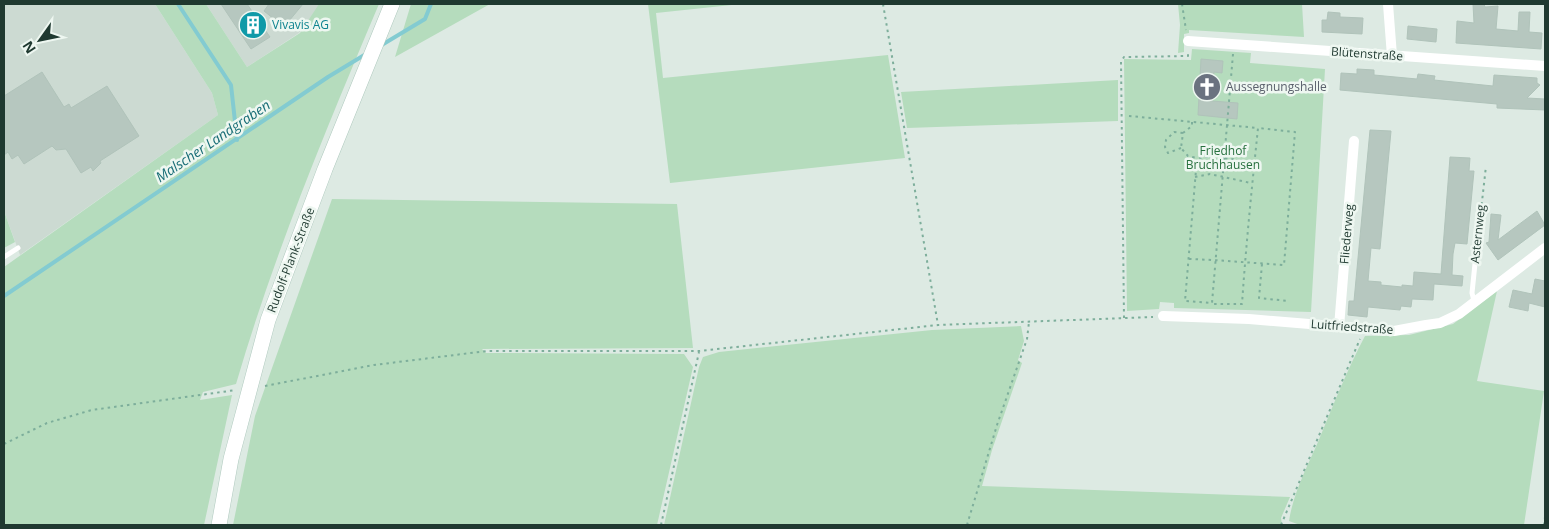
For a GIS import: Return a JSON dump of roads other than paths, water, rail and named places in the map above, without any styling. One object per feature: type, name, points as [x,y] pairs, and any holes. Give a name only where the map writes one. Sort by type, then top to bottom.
[{"type":"main road","name":"Rudolf-Plank-Straße","points":[[219,525],[230,459],[268,320],[325,169],[392,4]]},
{"type":"street","points":[[1388,4],[1392,56]]},
{"type":"street","name":"Blütenstraße","points":[[1188,41],[1545,66]]},
{"type":"street","name":"Fliederweg","points":[[1339,327],[1354,141]]},
{"type":"street","name":"Luitfriedstraße","points":[[1163,316],[1211,317],[1394,331],[1440,323],[1459,314],[1545,248]]},
{"type":"lane","name":"Asternweg","points":[[1474,302],[1472,293],[1477,244]]},
{"type":"lane","points":[[4,257],[18,248]]},
{"type":"waterway","points":[[178,4],[231,85],[237,140]]},
{"type":"waterway","name":"Malscher Landgraben","points":[[380,46],[425,19],[431,4]]},
{"type":"waterway","name":"Malscher Landgraben","points":[[4,296],[328,77],[366,54]]},
{"type":"place","name":"Vivavis AG","points":[[253,25]]},
{"type":"place","name":"Aussegnungshalle","points":[[1207,87]]},
{"type":"park label","name":"Friedhof Bruchhausen","points":[[1223,158]]}]
